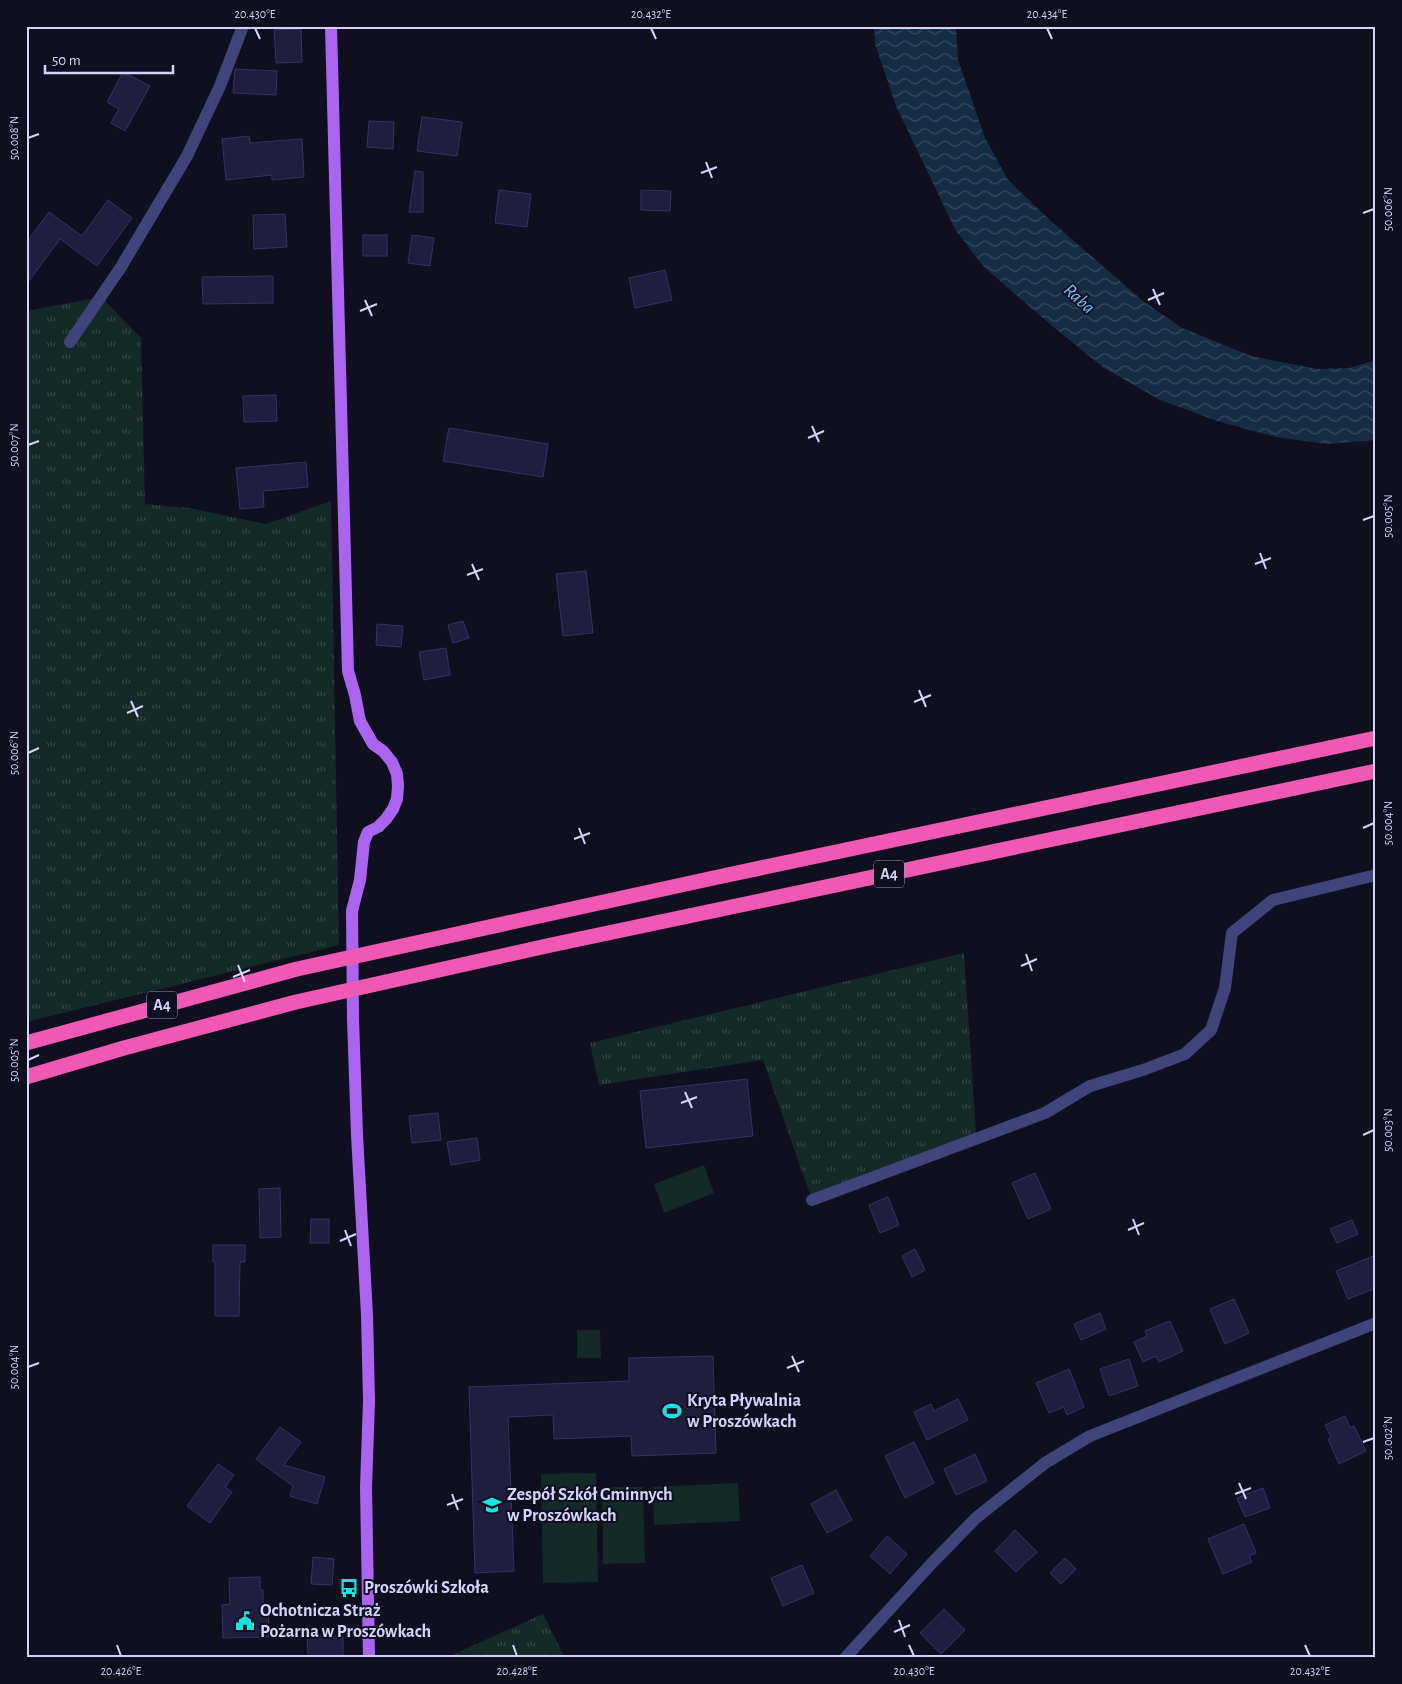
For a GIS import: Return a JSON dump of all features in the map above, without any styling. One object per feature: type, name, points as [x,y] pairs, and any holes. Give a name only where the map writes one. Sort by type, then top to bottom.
[{"type":"highway","name":"A4","points":[[26,1043],[297,968],[1376,738]]},
{"type":"highway","name":"A4","points":[[26,1077],[124,1048],[296,1002],[561,943],[1376,771]]},
{"type":"main road","points":[[331,26],[348,672],[360,721],[373,744],[384,752],[392,762],[398,786],[397,799],[393,810],[378,827],[368,832],[364,842],[360,880],[352,911],[357,1116],[367,1315],[369,1402],[366,1495],[369,1658]]},
{"type":"street","points":[[70,342],[121,267],[187,156],[220,86],[243,26]]},
{"type":"street","points":[[812,1200],[1045,1113],[1090,1086],[1143,1070],[1185,1054],[1211,1030],[1225,988],[1232,933],[1273,900],[1376,875]]},
{"type":"street","points":[[845,1658],[976,1518],[1045,1463],[1090,1436],[1376,1323]]},
{"type":"green space","points":[[101,297],[141,338],[145,504],[189,508],[266,524],[331,501],[339,945],[26,1022],[26,311]]},
{"type":"green space","points":[[964,953],[976,1133],[811,1197],[763,1060],[599,1085],[590,1043]]},
{"type":"green space","points":[[704,1165],[714,1193],[664,1213],[654,1184]]},
{"type":"green space","points":[[577,1330],[600,1330],[601,1358],[577,1358]]},
{"type":"green space","points":[[596,1473],[598,1582],[543,1583],[541,1474]]},
{"type":"green space","points":[[738,1483],[740,1521],[654,1525],[653,1487]]},
{"type":"green space","points":[[602,1487],[643,1487],[645,1563],[603,1564]]},
{"type":"green space","points":[[543,1614],[565,1658],[445,1658]]},
{"type":"water","name":"Raba","points":[[874,26],[956,26],[958,60],[985,138],[1008,180],[1051,221],[1143,301],[1182,328],[1251,356],[1317,369],[1349,368],[1376,360],[1376,440],[1327,444],[1276,437],[1220,422],[1160,400],[1104,368],[1051,325],[984,267],[956,231],[896,106],[875,44]]},
{"type":"building","points":[[301,29],[302,62],[276,63],[274,30]]},
{"type":"building","points":[[235,69],[277,71],[276,95],[233,93]]},
{"type":"building","points":[[123,72],[150,86],[125,131],[111,123],[119,109],[107,102]]},
{"type":"building","points":[[422,117],[462,122],[457,156],[417,151]]},
{"type":"building","points":[[369,121],[394,122],[393,149],[367,147]]},
{"type":"building","points":[[249,136],[250,143],[302,139],[304,177],[272,180],[272,175],[226,180],[222,139]]},
{"type":"building","points":[[415,171],[423,172],[423,212],[409,212]]},
{"type":"building","points":[[499,190],[531,194],[527,227],[495,223]]},
{"type":"building","points":[[641,190],[671,191],[670,211],[641,210]]},
{"type":"building","points":[[108,200],[132,218],[97,266],[60,239],[26,285],[26,243],[49,212],[82,236]]},
{"type":"building","points":[[285,214],[287,247],[254,249],[253,215]]},
{"type":"building","points":[[363,235],[387,235],[387,256],[363,256]]},
{"type":"building","points":[[412,235],[434,238],[430,266],[408,263]]},
{"type":"building","points":[[665,270],[672,300],[635,308],[629,278]]},
{"type":"building","points":[[273,276],[273,303],[203,304],[202,277]]},
{"type":"building","points":[[276,395],[277,421],[244,422],[243,396]]},
{"type":"building","points":[[449,428],[548,444],[543,477],[443,461]]},
{"type":"building","points":[[306,462],[308,487],[263,491],[264,507],[240,509],[236,468]]},
{"type":"building","points":[[586,571],[593,633],[563,636],[556,574]]},
{"type":"building","points":[[463,621],[469,638],[453,643],[448,625]]},
{"type":"building","points":[[377,624],[403,626],[401,647],[376,645]]},
{"type":"building","points":[[446,648],[450,675],[424,680],[419,652]]},
{"type":"building","points":[[747,1079],[753,1136],[646,1148],[640,1091]]},
{"type":"building","points":[[438,1113],[441,1140],[412,1143],[409,1116]]},
{"type":"building","points":[[477,1138],[480,1160],[451,1165],[447,1142]]},
{"type":"building","points":[[1035,1173],[1051,1209],[1028,1219],[1012,1183]]},
{"type":"building","points":[[280,1188],[281,1237],[260,1238],[259,1189]]},
{"type":"building","points":[[888,1197],[899,1225],[880,1233],[869,1205]]},
{"type":"building","points":[[311,1219],[329,1219],[329,1243],[310,1243]]},
{"type":"building","points":[[1352,1220],[1358,1234],[1337,1243],[1330,1229]]},
{"type":"building","points":[[213,1245],[245,1245],[245,1262],[240,1262],[239,1316],[215,1316],[215,1262],[213,1262]]},
{"type":"building","points":[[915,1249],[925,1270],[912,1277],[902,1256]]},
{"type":"building","points":[[1376,1255],[1376,1288],[1348,1299],[1336,1271]]},
{"type":"building","points":[[1234,1299],[1249,1333],[1225,1344],[1210,1309]]},
{"type":"building","points":[[1100,1313],[1106,1329],[1081,1340],[1074,1324]]},
{"type":"building","points":[[1170,1321],[1183,1351],[1159,1362],[1156,1356],[1143,1362],[1134,1342],[1147,1336],[1145,1331]]},
{"type":"building","points":[[713,1356],[716,1453],[632,1456],[631,1436],[554,1439],[553,1415],[508,1417],[514,1571],[475,1573],[469,1387],[629,1381],[629,1358]]},
{"type":"building","points":[[1129,1359],[1138,1386],[1109,1396],[1100,1369]]},
{"type":"building","points":[[1069,1369],[1084,1407],[1067,1415],[1064,1407],[1049,1413],[1036,1383]]},
{"type":"building","points":[[958,1399],[968,1420],[927,1440],[914,1412],[931,1404],[934,1411]]},
{"type":"building","points":[[1345,1416],[1350,1428],[1354,1426],[1366,1451],[1339,1464],[1328,1439],[1331,1437],[1325,1425]]},
{"type":"building","points":[[280,1427],[301,1442],[284,1465],[325,1477],[317,1504],[290,1496],[293,1486],[256,1459]]},
{"type":"building","points":[[914,1442],[934,1483],[905,1498],[885,1456]]},
{"type":"building","points":[[975,1454],[987,1481],[956,1495],[944,1469]]},
{"type":"building","points":[[218,1464],[234,1475],[225,1487],[232,1492],[210,1523],[187,1506]]},
{"type":"building","points":[[1263,1488],[1270,1508],[1245,1517],[1237,1498]]},
{"type":"building","points":[[836,1490],[852,1520],[827,1533],[811,1504]]},
{"type":"building","points":[[1244,1524],[1256,1553],[1249,1556],[1252,1562],[1223,1574],[1208,1539]]},
{"type":"building","points":[[1015,1530],[1037,1552],[1016,1572],[995,1551]]},
{"type":"building","points":[[887,1536],[907,1554],[890,1574],[870,1556]]},
{"type":"building","points":[[313,1557],[334,1559],[332,1585],[311,1584]]},
{"type":"building","points":[[1065,1558],[1076,1569],[1061,1584],[1050,1573]]},
{"type":"building","points":[[802,1565],[814,1593],[783,1606],[771,1578]]},
{"type":"building","name":"Ochotnicza Straż Pożarna w Proszówkach","points":[[260,1577],[260,1590],[263,1590],[263,1604],[268,1604],[269,1637],[223,1638],[222,1605],[230,1604],[229,1578]]},
{"type":"building","points":[[944,1609],[965,1630],[941,1654],[920,1633]]},
{"type":"building","points":[[307,1636],[343,1636],[343,1658],[308,1658]]},
{"type":"place","name":"Kryta Pływalnia w Proszówkach","points":[[672,1411]]},
{"type":"place","name":"Zespół Szkół Gminnych w Proszówkach","points":[[492,1505]]},
{"type":"place","name":"Proszówki Szkoła","points":[[349,1588]]},
{"type":"place","name":"Ochotnicza Straż Pożarna w Proszówkach","points":[[245,1621]]}]
